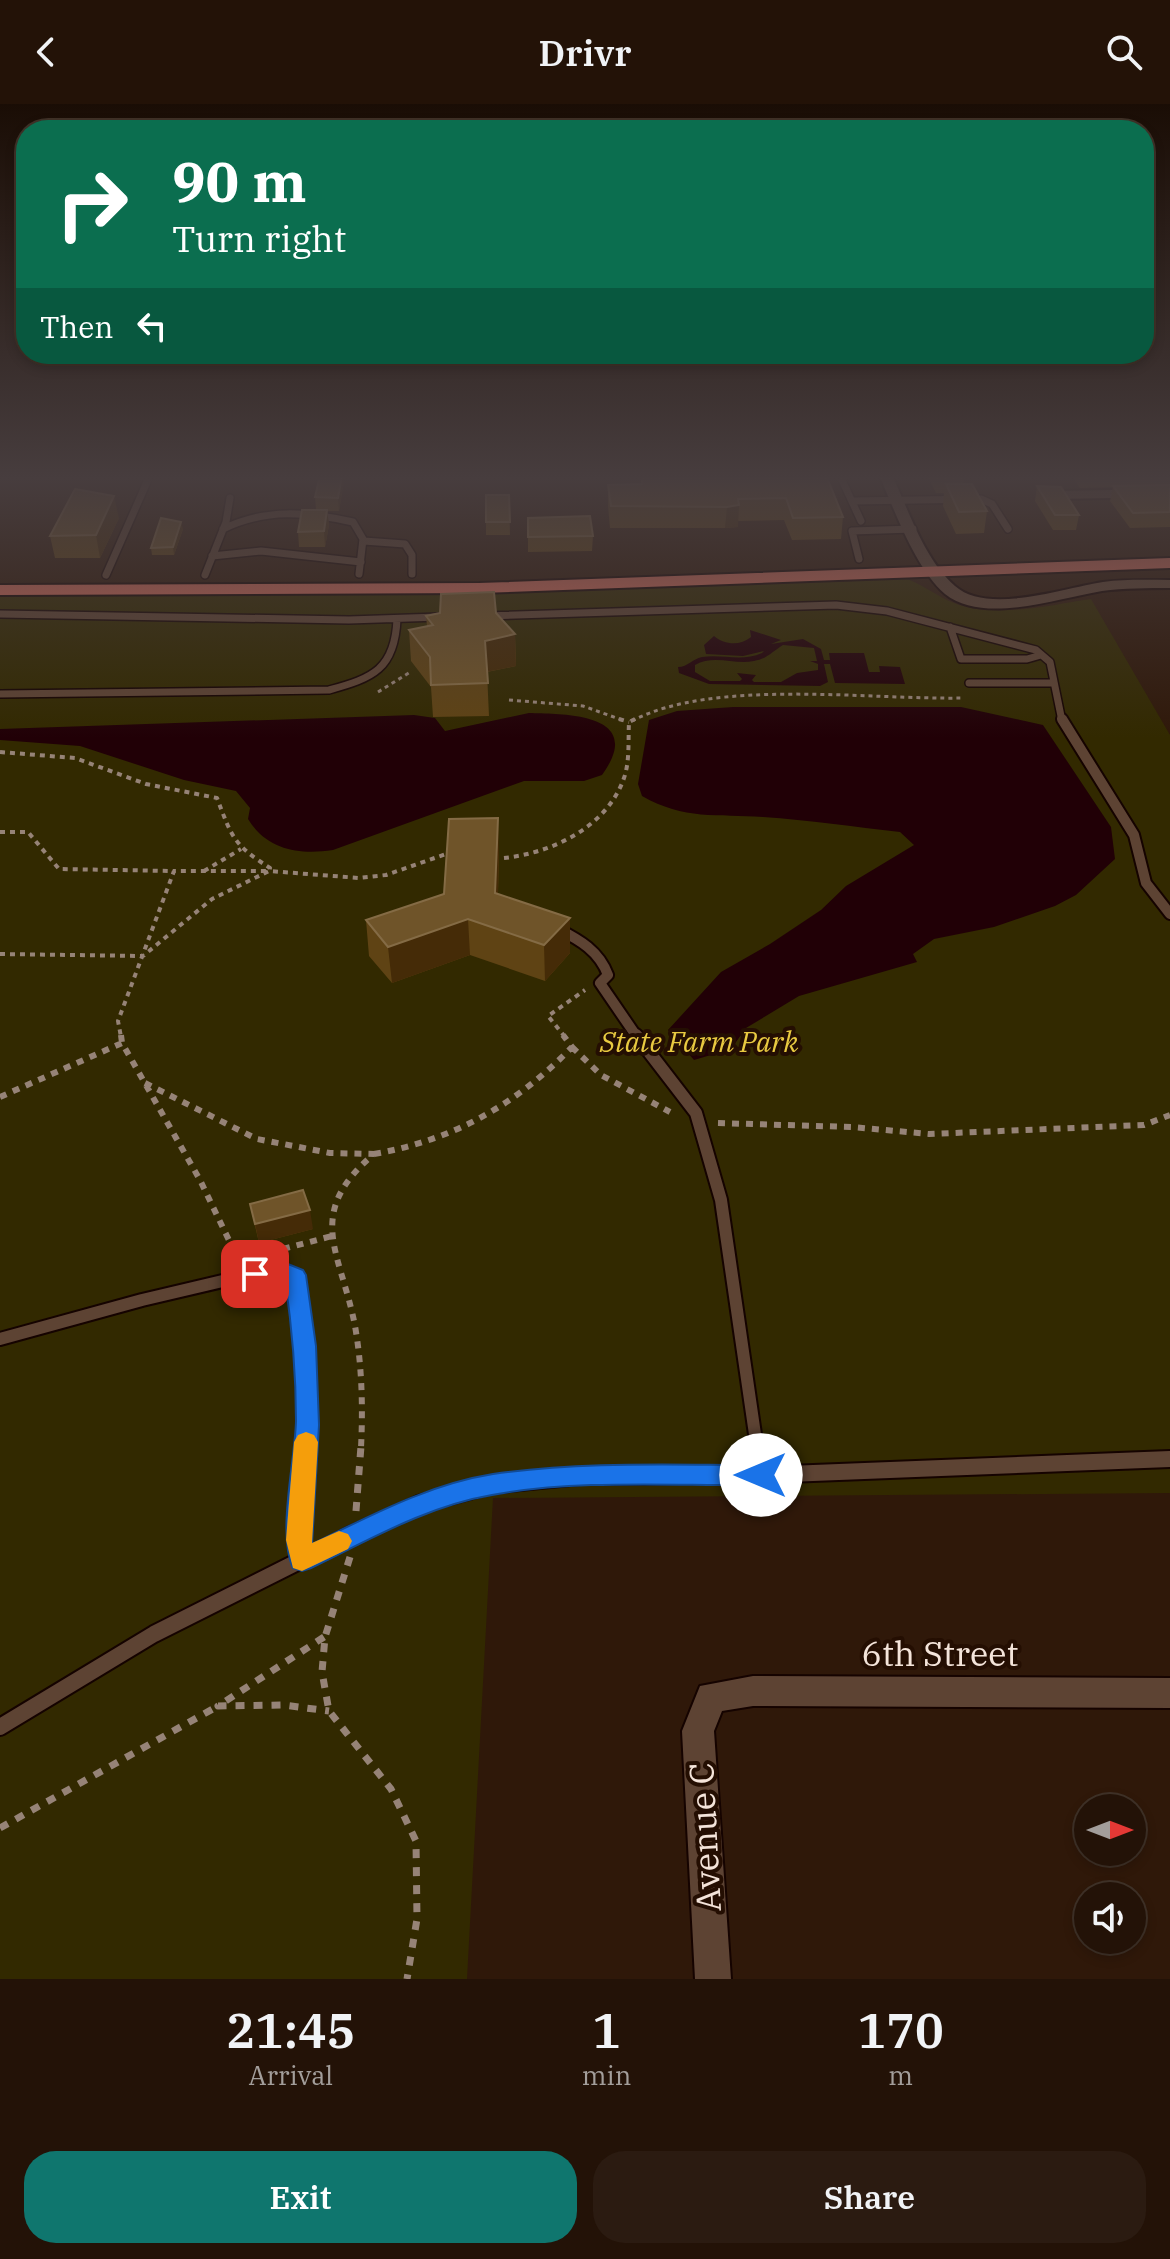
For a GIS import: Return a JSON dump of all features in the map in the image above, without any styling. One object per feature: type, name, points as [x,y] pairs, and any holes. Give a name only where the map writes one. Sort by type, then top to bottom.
[{"type":"highway","points":[[0,574],[205,575],[360,568],[414,579],[781,562]]},
{"type":"highway","points":[[909,562],[953,562]]},
{"type":"highway","points":[[0,590],[931,564],[1170,563]]},
{"type":"street","points":[[931,564],[954,594],[986,602],[1043,598],[1103,587],[1170,584]]},
{"type":"street","name":"6th Street","points":[[711,1697],[753,1691],[1170,1693]]},
{"type":"street","name":"Avenue C","points":[[711,1697],[698,1731],[713,1979]]},
{"type":"lane","points":[[106,575],[112,562]]},
{"type":"lane","points":[[205,575],[210,562]]},
{"type":"lane","points":[[328,562],[360,568],[361,562]]},
{"type":"lane","points":[[413,562],[414,579]]},
{"type":"lane","points":[[475,616],[836,605],[887,611],[1021,644],[1050,662],[1062,721],[1134,835],[1146,883],[1170,914]]},
{"type":"lane","points":[[0,614],[444,617]]},
{"type":"lane","points":[[0,694],[329,690],[359,681],[386,666],[396,648],[397,619]]},
{"type":"lane","points":[[950,627],[961,659],[1027,659],[1041,655]]},
{"type":"lane","points":[[969,683],[1054,683]]},
{"type":"lane","points":[[543,923],[591,947],[605,965],[608,975],[600,983],[696,1113],[721,1200],[761,1475]]},
{"type":"lane","points":[[0,1339],[142,1300],[278,1268],[295,1275],[305,1346],[307,1409],[299,1540],[302,1560]]},
{"type":"lane","points":[[0,1727],[154,1634],[353,1534],[419,1504],[491,1485],[580,1476],[761,1475],[1170,1459]]},
{"type":"path","points":[[504,858],[531,856],[548,850],[597,817],[614,799],[624,778],[629,722],[646,709],[724,698],[959,698],[976,693],[980,683]]},
{"type":"path","points":[[509,700],[583,706],[629,722]]},
{"type":"path","points":[[0,752],[75,758],[146,784],[217,798],[230,833],[241,849],[270,868],[269,871]]},
{"type":"path","points":[[0,832],[28,832],[59,869],[269,871],[359,878],[386,875],[449,853]]},
{"type":"path","points":[[203,871],[241,849]]},
{"type":"path","points":[[174,871],[118,1021],[122,1043],[206,1192],[239,1262]]},
{"type":"path","points":[[0,954],[143,956],[212,899],[269,871]]},
{"type":"path","points":[[600,983],[548,1016],[572,1047],[601,1075],[680,1117],[699,1122],[852,1127],[929,1134],[1144,1125],[1170,1115]]},
{"type":"path","points":[[0,1097],[122,1043]]},
{"type":"path","points":[[145,1083],[257,1139],[330,1153],[374,1154],[424,1144],[467,1125],[518,1096],[572,1047]]},
{"type":"path","points":[[374,1154],[348,1175],[337,1196],[332,1217],[332,1236],[355,1326],[361,1390],[361,1458],[349,1563],[325,1637],[322,1672],[329,1711],[391,1789],[416,1841],[417,1919],[407,1979]]},
{"type":"path","points":[[0,1828],[218,1706],[325,1637]]},
{"type":"path","points":[[218,1706],[283,1705],[329,1711]]},
{"type":"green space","name":"State Farm Park","points":[[904,578],[954,603],[987,610],[1022,609],[1091,599],[1170,735],[1170,1493],[493,1498],[467,1979],[0,1979],[0,595],[473,594]]},
{"type":"shaded area","points":[[750,630],[781,640],[771,644],[803,639],[821,649],[824,660],[830,660],[829,653],[864,653],[869,672],[880,672],[879,666],[900,667],[905,684],[835,683],[830,664],[824,664],[828,682],[820,686],[709,684],[679,673],[678,667],[702,657],[747,657],[762,653],[764,651],[743,656],[706,654],[704,645],[714,636],[732,643],[751,637]],"holes":[[[783,645],[814,648],[817,661],[810,661],[818,664],[818,670],[797,673],[781,682],[754,682],[752,680],[756,675],[737,673],[742,679],[740,681],[710,681],[695,672],[695,665],[702,662],[754,661]]]},
{"type":"shaded area","points":[[733,707],[961,707],[1043,725],[1111,827],[1115,859],[1076,895],[1055,906],[994,927],[934,939],[913,954],[917,962],[799,996],[746,1028],[731,1049],[694,1060],[668,1030],[721,972],[770,944],[821,910],[846,886],[914,845],[900,832],[780,818],[687,812],[657,804],[642,796],[638,784],[649,720],[677,711]]},
{"type":"shaded area","points":[[529,713],[581,717],[609,729],[615,740],[613,755],[602,775],[584,781],[524,781],[333,850],[308,852],[285,848],[265,838],[248,819],[250,808],[236,791],[184,780],[80,746],[0,740],[0,729],[414,715],[435,718],[445,731]]},
{"type":"building","points":[[494,592],[496,613],[515,634],[485,641],[488,683],[431,685],[430,657],[409,630],[433,625],[426,616],[440,613],[441,594]]},
{"type":"building","points":[[498,818],[495,893],[570,918],[544,945],[468,919],[388,947],[366,920],[444,894],[449,819]]},
{"type":"building","points":[[303,1190],[310,1210],[255,1224],[250,1204]]},
{"type":"slow traffic","points":[[306,1442],[299,1540],[302,1560],[339,1541]]},
{"type":"route","points":[[255,1274],[278,1268],[295,1275],[305,1346],[307,1425],[299,1540],[302,1560],[419,1504],[491,1485],[580,1476],[761,1475]]}]
